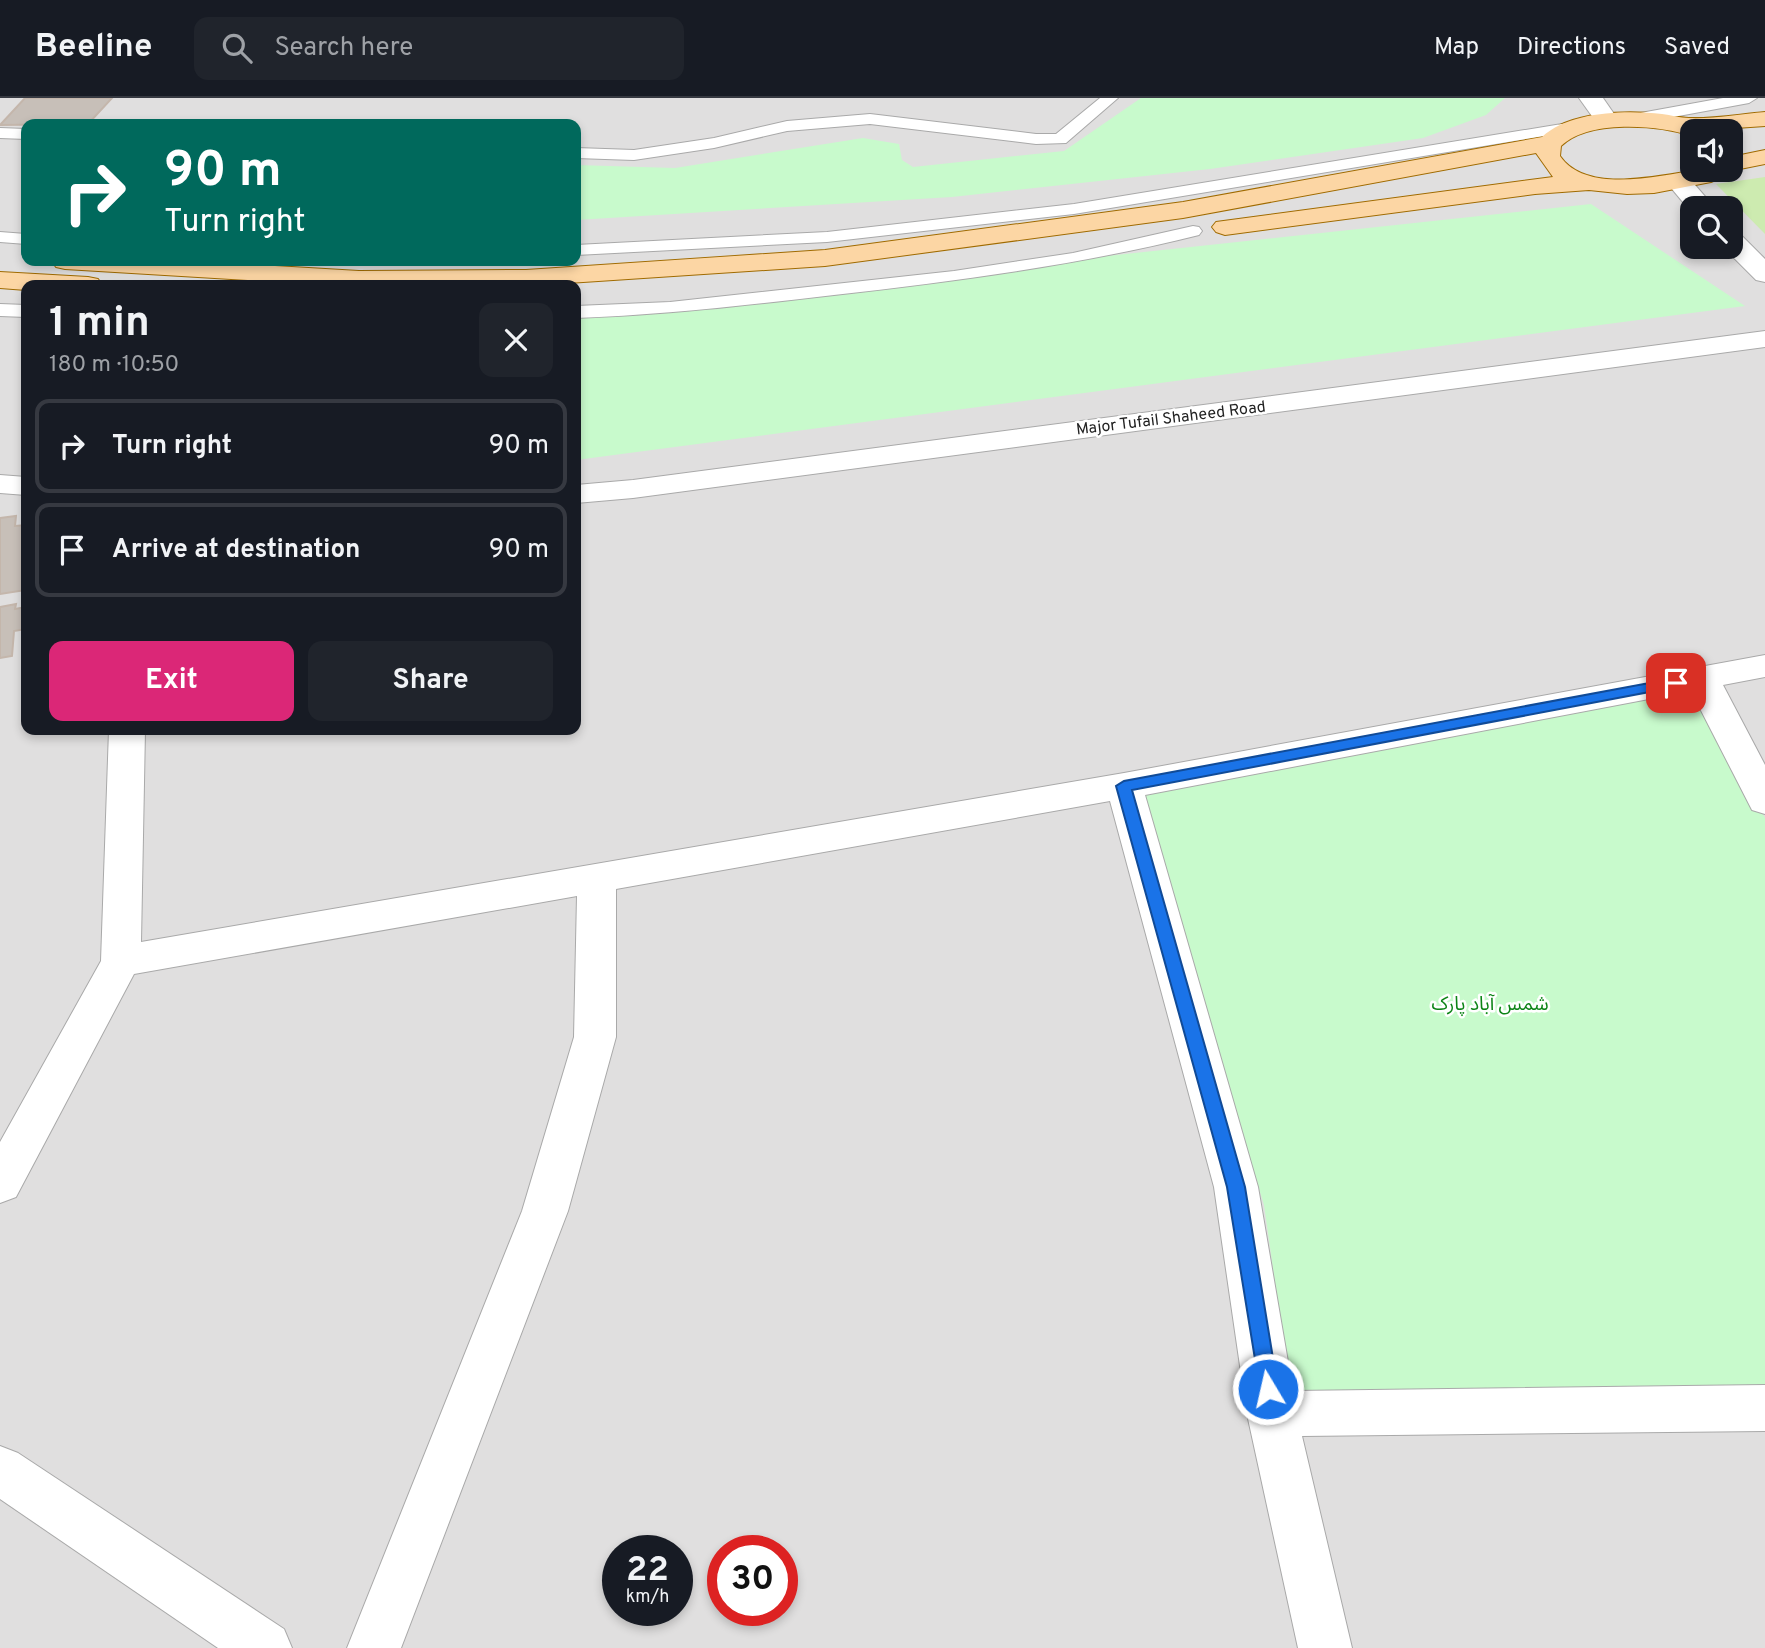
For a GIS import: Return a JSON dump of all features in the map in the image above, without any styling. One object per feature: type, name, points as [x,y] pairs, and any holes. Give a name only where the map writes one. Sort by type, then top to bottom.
[{"type":"main road","points":[[147,266],[359,279],[526,278],[829,267],[1183,210],[1550,143],[1580,126],[1606,121],[1635,119],[1680,127]]},
{"type":"main road","points":[[1743,122],[1765,119]]},
{"type":"main road","points":[[1550,143],[1547,153],[1551,163],[1564,173],[1588,183]]},
{"type":"main road","points":[[1743,162],[1765,157]]},
{"type":"main road","points":[[581,292],[1193,231],[1535,186],[1588,183],[1617,187],[1684,182]]},
{"type":"main road","points":[[0,255],[21,257]]},
{"type":"main road","points":[[0,280],[21,281]]},
{"type":"street","points":[[1591,98],[1606,121]]},
{"type":"street","points":[[1680,183],[1691,196]]},
{"type":"street","points":[[1743,252],[1765,275]]},
{"type":"street","name":"Major Tufail Shaheed Road","points":[[581,494],[646,488],[1765,339]]},
{"type":"street","points":[[0,485],[21,486]]},
{"type":"street","points":[[121,961],[1124,786],[1765,666]]},
{"type":"street","points":[[1702,678],[1765,800]]},
{"type":"street","points":[[0,1184],[121,961],[127,735]]},
{"type":"street","points":[[1124,786],[1236,1187],[1272,1415],[1325,1648]]},
{"type":"street","points":[[374,1648],[545,1212],[594,1037],[597,878]]},
{"type":"street","points":[[1272,1415],[1765,1408]]},
{"type":"street","points":[[0,1471],[265,1648]]},
{"type":"lane","points":[[581,153],[634,155],[714,143],[786,126],[870,119],[1036,139],[1060,139],[1110,98]]},
{"type":"lane","points":[[1635,119],[1749,98]]},
{"type":"lane","points":[[581,250],[827,237],[1074,209],[1580,126]]},
{"type":"lane","points":[[0,133],[21,134]]},
{"type":"lane","points":[[581,312],[670,308],[954,276],[1073,258],[1193,231]]},
{"type":"lane","points":[[0,237],[21,239]]},
{"type":"lane","points":[[0,310],[21,311]]},
{"type":"shaded area","points":[[0,98],[1765,98],[1765,1648],[0,1648]]},
{"type":"green space","points":[[1141,98],[1505,98],[1486,115],[1423,138],[1210,169],[952,197],[581,220],[581,165],[675,168],[863,138],[899,144],[902,160],[913,167],[1064,151]]},
{"type":"green space","points":[[1765,177],[1765,234],[1743,212],[1743,196],[1728,196],[1716,184]]},
{"type":"green space","points":[[1591,204],[1745,306],[581,459],[581,312]]},
{"type":"green space","name":"شمس آباد پارک","points":[[1697,685],[1765,818],[1765,1389],[1291,1395],[1264,1205],[1136,791]]},
{"type":"building","points":[[25,98],[112,98],[93,119],[21,119],[21,125],[0,125]]},
{"type":"building","points":[[16,516],[15,526],[21,525],[21,591],[0,594],[0,518]]},
{"type":"building","points":[[16,604],[15,609],[21,608],[21,630],[14,631],[12,656],[0,658],[0,607]]},
{"type":"route","points":[[1268,1389],[1236,1187],[1124,786],[1676,683]]}]
